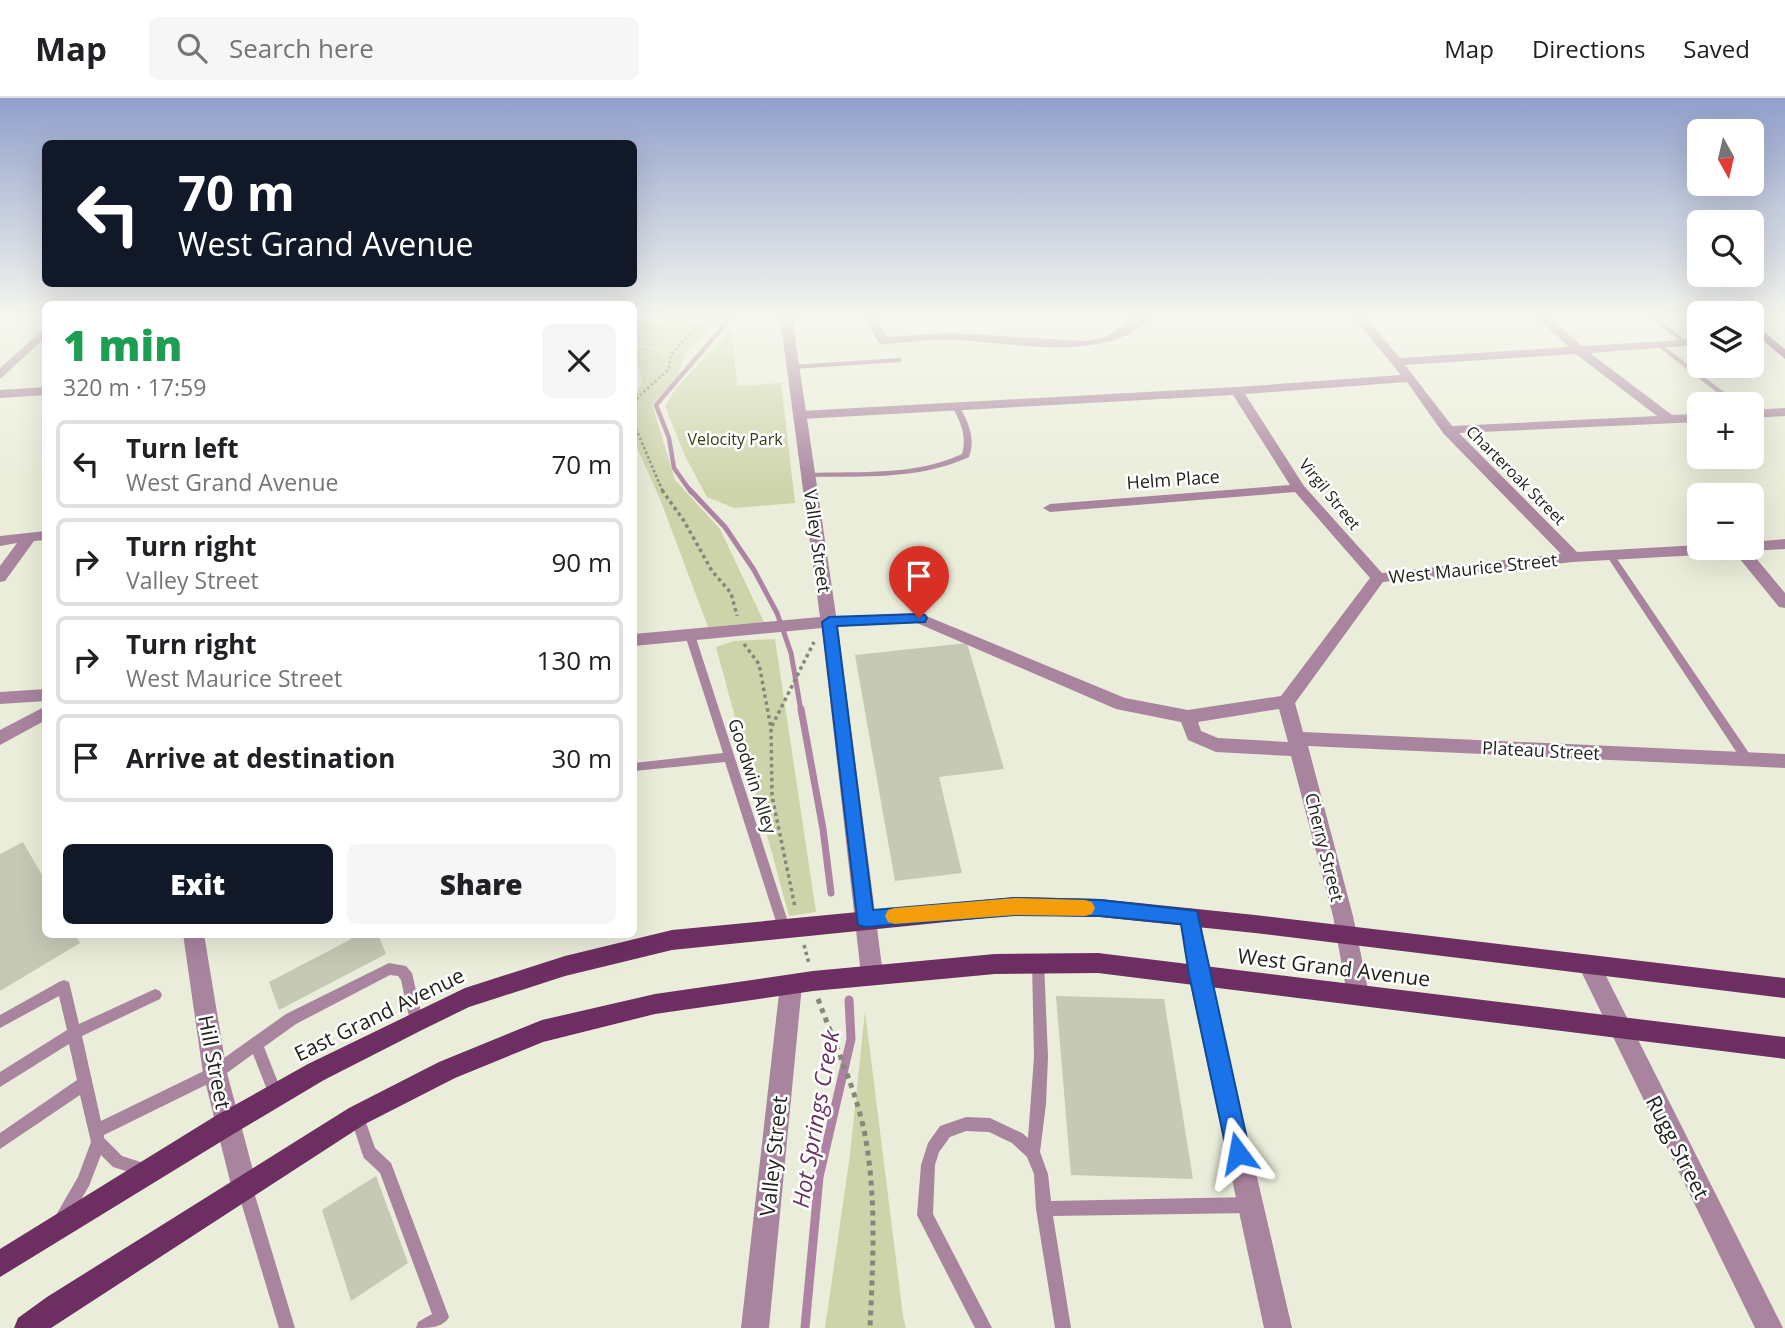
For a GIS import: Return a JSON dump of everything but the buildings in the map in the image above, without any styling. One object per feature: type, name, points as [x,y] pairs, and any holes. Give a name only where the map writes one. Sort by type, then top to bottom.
[{"type":"main road","name":"West Grand Avenue","points":[[865,919],[1015,906],[1100,908],[1785,988]]},
{"type":"main road","name":"East Grand Avenue","points":[[7,1257],[276,1095],[465,998],[565,966],[672,940],[865,919]]},
{"type":"main road","name":"West Grand Avenue","points":[[802,983],[873,974],[1038,962],[1098,963],[1785,1048]]},
{"type":"main road","points":[[29,1328],[57,1307],[357,1116],[447,1070],[541,1031],[654,1004],[802,983]]},
{"type":"street","name":"Valley Street","points":[[794,374],[810,475],[873,974]]},
{"type":"street","name":"Charteroak Street","points":[[1407,374],[1448,430],[1573,557]]},
{"type":"street","points":[[1611,374],[1670,420]]},
{"type":"street","points":[[801,415],[1237,391],[1410,378]]},
{"type":"street","points":[[0,394],[42,391]]},
{"type":"street","name":"Virgil Street","points":[[1237,391],[1299,488],[1378,579]]},
{"type":"street","points":[[1764,413],[1785,412]]},
{"type":"street","points":[[1448,430],[1687,419]]},
{"type":"street","name":"Helm Place","points":[[1050,508],[1299,488]]},
{"type":"street","points":[[0,541],[42,536]]},
{"type":"street","points":[[0,577],[28,538]]},
{"type":"street","points":[[1764,546],[1785,544]]},
{"type":"street","name":"West Maurice Street","points":[[1286,702],[1378,579],[1573,557],[1687,551]]},
{"type":"street","points":[[1747,560],[1785,603]]},
{"type":"street","points":[[637,640],[803,624],[919,618],[1122,704],[1188,717],[1286,702]]},
{"type":"street","points":[[0,698],[42,695]]},
{"type":"street","name":"Cherry Street","points":[[1286,702],[1348,935],[1358,994]]},
{"type":"street","points":[[0,738],[42,714]]},
{"type":"street","name":"Plateau Street","points":[[1188,717],[1194,735],[1216,745],[1299,744],[1785,761]]},
{"type":"street","points":[[1190,917],[1199,974],[1278,1328]]},
{"type":"street","name":"Hill Street","points":[[194,938],[215,1073],[226,1124],[245,1189]]},
{"type":"street","name":"Rugg Street","points":[[1589,965],[1769,1328]]},
{"type":"street","name":"Valley Street","points":[[755,1328],[802,983]]},
{"type":"lane","points":[[1697,374],[1720,392]]},
{"type":"lane","points":[[810,475],[909,470],[955,462],[966,455],[969,438],[967,426],[956,407]]},
{"type":"lane","points":[[1610,555],[1747,759]]},
{"type":"lane","name":"Goodwin Alley","points":[[690,635],[728,757],[791,927]]},
{"type":"lane","points":[[637,767],[728,757]]},
{"type":"lane","points":[[1038,962],[1042,1032],[1041,1100],[1033,1152],[1041,1174],[1063,1328]]},
{"type":"lane","points":[[54,1229],[80,1190],[97,1137],[215,1073],[291,1019],[389,969],[401,970],[407,977],[416,1021]]},
{"type":"lane","points":[[0,1022],[64,986],[97,1137],[118,1162],[149,1171]]},
{"type":"lane","points":[[0,1080],[75,1033],[155,995]]},
{"type":"lane","points":[[256,1045],[276,1095]]},
{"type":"lane","points":[[0,1142],[85,1083]]},
{"type":"lane","points":[[357,1116],[369,1153],[386,1168],[442,1317],[424,1328]]},
{"type":"lane","points":[[984,1328],[925,1214],[928,1164],[933,1148],[946,1132],[966,1124],[990,1125],[1017,1138],[1033,1152]]},
{"type":"lane","points":[[245,1189],[287,1328]]},
{"type":"lane","points":[[1044,1209],[1250,1205]]},
{"type":"path","points":[[637,400],[663,374]]},
{"type":"path","points":[[637,431],[663,492],[684,521],[712,571],[731,593],[744,646],[759,664],[771,728],[772,796],[802,983],[827,1020],[857,1105],[868,1159],[874,1249],[870,1328]]},
{"type":"path","points":[[771,728],[815,641]]},
{"type":"path","points":[[1257,948],[1258,972]]},
{"type":"green space","points":[[640,374],[678,374],[676,380],[652,404],[675,480],[720,529],[764,622],[708,627],[660,499],[637,448],[637,392],[642,383]]},
{"type":"green space","name":"Velocity Park","points":[[689,374],[736,374],[737,386],[781,383],[795,503],[734,508],[707,497],[685,456],[665,406]]},
{"type":"green space","points":[[775,639],[816,912],[789,916],[716,647],[734,641]]},
{"type":"green space","points":[[865,1011],[906,1328],[825,1328],[850,1155]]},
{"type":"waterway","name":"Hot Springs Creek","points":[[682,374],[656,405],[669,438],[674,468],[691,492]]},
{"type":"waterway","name":"Hot Springs Creek","points":[[690,490],[725,527],[754,570],[777,613],[791,653],[801,711]]},
{"type":"waterway","name":"Hot Springs Creek","points":[[801,709],[823,829],[831,893]]},
{"type":"waterway","name":"Hot Springs Creek","points":[[805,1328],[819,1177],[851,1039],[849,1000]]},
{"type":"slow traffic","points":[[895,916],[1015,906],[1085,908]]},
{"type":"route","points":[[919,618],[829,622],[865,919],[1015,906],[1100,908],[1190,917],[1199,974],[1238,1153]]}]
